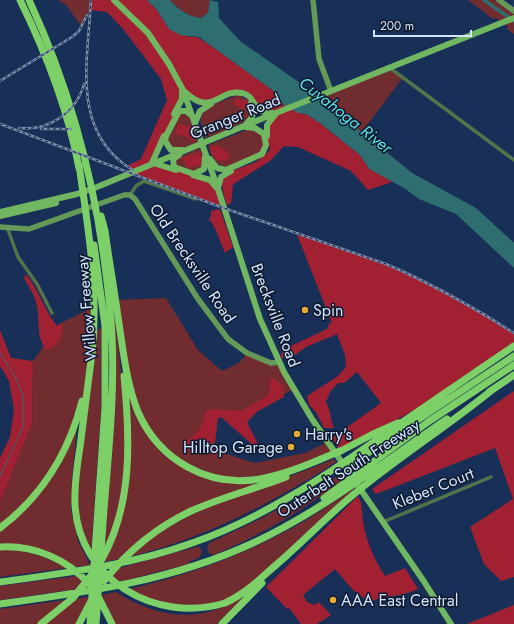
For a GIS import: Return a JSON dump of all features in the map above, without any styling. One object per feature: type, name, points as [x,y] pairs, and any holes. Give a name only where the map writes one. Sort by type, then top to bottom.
[{"type":"highway","name":"Willow Freeway","points":[[20,0],[57,90],[79,165],[108,324]]},
{"type":"highway","name":"Willow Freeway","points":[[29,0],[43,29],[63,83],[82,144],[96,204],[108,324],[96,624]]},
{"type":"highway","points":[[41,624],[64,607],[89,580],[106,551],[120,513],[126,474],[127,420],[118,318],[105,231],[82,144]]},
{"type":"highway","points":[[79,165],[92,262],[93,333],[75,486],[75,511],[78,530],[85,548],[94,563],[110,582],[129,596],[159,609],[186,612],[205,610],[238,596],[290,554]]},
{"type":"highway","points":[[120,337],[132,394],[144,424],[160,446],[186,467],[214,478],[243,481],[280,474],[340,451],[390,425],[403,422]]},
{"type":"highway","name":"Outerbelt South Freeway","points":[[0,604],[133,584],[210,560],[253,543],[318,507],[457,402],[514,346]]},
{"type":"highway","points":[[222,624],[290,554],[358,490],[457,402],[514,356]]},
{"type":"highway","points":[[296,493],[322,482],[457,402],[514,365]]},
{"type":"highway","points":[[0,528],[28,503],[57,464],[74,427],[89,368]]},
{"type":"highway","name":"Outerbelt South Freeway","points":[[0,582],[113,565],[158,554],[201,540],[248,520],[296,493],[403,422],[492,390],[514,375]]},
{"type":"highway","points":[[79,624],[85,611],[104,581],[133,549],[160,529],[192,511],[288,476],[329,459],[340,451]]},
{"type":"highway","name":"Willow Freeway","points":[[90,624],[101,509]]},
{"type":"highway","points":[[0,547],[15,547],[34,550],[68,566],[81,576],[97,594],[112,624]]},
{"type":"main road","name":"Brecksville Road","points":[[115,0],[148,33],[169,64],[182,90],[200,135],[258,314],[279,362],[297,396],[451,624]]},
{"type":"main road","name":"Granger Road","points":[[0,216],[77,194],[318,96],[511,20]]},
{"type":"main road","points":[[182,90],[192,98],[204,103],[236,92],[244,93],[259,110],[264,113],[277,113]]},
{"type":"main road","points":[[182,90],[182,99],[150,165],[210,180],[218,189]]},
{"type":"main road","points":[[195,123],[200,110],[230,96],[239,94],[246,97],[253,109],[252,118],[243,127]]},
{"type":"main road","points":[[189,149],[171,150],[165,141],[166,136],[179,111],[189,112],[195,123]]},
{"type":"main road","points":[[218,189],[220,180],[225,173],[259,159],[265,154],[269,145],[266,127],[269,120],[277,113]]},
{"type":"main road","points":[[205,151],[213,165],[221,170],[235,166],[262,154],[266,145],[264,134],[255,128],[243,127]]},
{"type":"main road","points":[[189,149],[174,158],[172,163],[176,168],[194,174],[205,168],[205,151]]},
{"type":"main road","name":"Granger Road","points":[[0,212],[35,207]]},
{"type":"street","points":[[313,0],[319,59],[331,91]]},
{"type":"street","points":[[499,0],[514,11]]},
{"type":"street","points":[[390,68],[514,160]]},
{"type":"street","points":[[0,227],[6,226],[29,229],[124,195],[130,195],[136,186],[144,181],[196,199]]},
{"type":"street","name":"Old Brecksville Road","points":[[130,195],[135,199],[197,298],[234,346],[271,363],[279,362]]},
{"type":"street","points":[[6,226],[18,257],[37,284],[52,313]]},
{"type":"street","name":"Kleber Court","points":[[383,522],[491,477]]},
{"type":"shaded area","points":[[58,0],[91,0],[90,10],[82,27],[66,5]]},
{"type":"shaded area","points":[[91,0],[147,0],[157,10],[169,29],[190,37],[197,37],[210,45],[275,92],[284,105],[298,113],[306,114],[320,123],[360,155],[369,169],[377,172],[392,182],[368,190],[351,171],[298,147],[284,146],[270,161],[233,185],[231,203],[227,205],[222,184],[229,172],[256,162],[270,150],[266,133],[268,113],[243,93],[209,102],[192,98],[182,99],[152,163],[210,180],[218,189],[224,208],[131,172],[127,166],[141,159],[167,100],[161,79],[124,30],[107,12],[90,10]]},
{"type":"shaded area","points":[[147,0],[170,0],[184,12],[201,18],[208,13],[210,0],[218,2],[219,18],[240,41],[313,92],[412,173],[476,208],[514,243],[514,268],[456,214],[419,199],[404,188],[369,169],[360,155],[320,123],[306,114],[298,113],[284,105],[275,92],[199,37],[180,35],[169,29],[157,10]]},
{"type":"shaded area","points":[[170,0],[210,0],[208,13],[201,18],[192,16],[180,9]]},
{"type":"shaded area","points":[[468,0],[495,0],[514,14],[514,34],[506,28],[509,27],[496,18],[493,19]]},
{"type":"shaded area","points":[[390,68],[403,77],[362,132],[318,96]]},
{"type":"shaded area","points":[[239,95],[249,101],[252,110],[250,116],[232,128],[205,138],[201,126],[202,113],[210,106]]},
{"type":"shaded area","points":[[236,99],[248,100],[248,105],[242,109],[233,102]]},
{"type":"shaded area","points":[[180,114],[188,114],[198,142],[182,148],[173,148],[167,141],[168,134]]},
{"type":"shaded area","points":[[178,124],[192,127],[197,140],[191,141],[186,136],[175,134]]},
{"type":"shaded area","points":[[247,130],[259,132],[264,140],[261,152],[237,165],[223,167],[212,156],[208,145]]},
{"type":"shaded area","points":[[210,146],[220,146],[230,155],[227,161],[216,160],[211,154]]},
{"type":"shaded area","points":[[200,148],[203,155],[204,166],[196,172],[177,167],[177,158]]},
{"type":"shaded area","points":[[199,152],[201,154],[202,165],[188,168],[182,158]]},
{"type":"shaded area","points":[[220,209],[233,247],[225,253],[216,231],[209,219],[211,216],[211,211]]},
{"type":"shaded area","points":[[296,232],[352,251],[408,273],[449,293],[514,333],[514,347],[427,403],[340,451],[332,438],[381,403],[357,372],[344,383],[338,383],[330,392],[326,402],[334,428],[324,428],[316,412],[309,405],[307,396],[338,376],[346,367],[345,355],[337,334],[306,347],[292,357],[281,358],[282,350],[323,331],[328,328],[329,323],[332,323]]},
{"type":"shaded area","points":[[26,274],[31,280],[52,320],[57,326],[61,323],[62,326],[61,335],[54,347],[46,350],[41,339],[36,303],[24,278]]},
{"type":"shaded area","points":[[166,298],[198,350],[222,371],[239,363],[247,353],[256,357],[279,362],[293,390],[242,414],[218,418],[214,450],[255,463],[305,453],[328,442],[337,454],[280,474],[222,479],[168,454],[138,412],[115,300]]},
{"type":"shaded area","points":[[94,307],[89,368],[80,410],[51,474],[0,528],[0,502],[32,424],[33,361],[61,323]]},
{"type":"shaded area","points":[[115,319],[126,414],[125,464],[119,511],[105,548],[109,480],[113,321]]},
{"type":"shaded area","points":[[101,328],[101,409],[91,554],[81,530],[77,494],[95,332]]},
{"type":"shaded area","points":[[0,330],[11,358],[33,361],[32,424],[0,502],[0,458],[10,437],[14,410],[9,381],[0,366]]},
{"type":"shaded area","points":[[271,376],[284,387],[284,397],[258,411],[247,422],[260,448],[254,446],[221,417],[218,418],[213,454],[189,452],[184,443],[199,430],[206,411],[212,409],[241,411],[266,397],[269,393]]},
{"type":"shaded area","points":[[128,391],[152,440],[163,453],[175,463],[194,474],[203,477],[232,482],[254,482],[254,485],[165,522],[147,534],[119,559],[104,562],[121,520]]},
{"type":"shaded area","points":[[514,391],[514,577],[501,581],[484,564],[470,527],[513,499],[495,448],[376,494],[372,489]]},
{"type":"shaded area","points":[[77,427],[72,479],[71,510],[78,541],[90,565],[75,567],[58,556],[30,546],[20,544],[0,544],[0,530],[29,504]]},
{"type":"shaded area","points":[[334,459],[336,462],[324,470],[254,510],[180,542],[128,557],[150,539],[174,524],[200,511]]},
{"type":"shaded area","points":[[344,473],[346,477],[299,511],[249,539],[214,555],[209,553],[207,549],[209,543],[260,519]]},
{"type":"shaded area","points":[[354,488],[355,489],[257,579],[242,591],[218,603],[181,609],[125,590],[187,573],[245,551],[300,523],[327,507]]},
{"type":"shaded area","points":[[358,496],[361,504],[363,523],[370,546],[378,565],[385,576],[405,568],[418,589],[405,594],[382,598],[370,602],[353,590],[335,569],[303,595],[307,602],[315,605],[319,602],[331,615],[317,624],[301,624],[289,608],[287,609],[266,587]]},
{"type":"shaded area","points":[[200,547],[202,552],[200,557],[189,562],[189,564],[115,583],[111,579],[116,569]]},
{"type":"shaded area","points":[[13,549],[41,556],[67,568],[0,577],[0,550]]},
{"type":"shaded area","points":[[77,576],[84,582],[78,589],[0,600],[0,586]]},
{"type":"shaded area","points":[[116,592],[152,610],[178,615],[205,613],[221,608],[245,597],[217,624],[115,624],[102,595]]},
{"type":"shaded area","points":[[88,597],[77,624],[45,624],[75,599]]},
{"type":"shaded area","points":[[66,600],[51,614],[37,624],[0,624],[0,609]]},
{"type":"shaded area","points":[[514,605],[514,624],[467,624]]},
{"type":"waterway","points":[[484,0],[514,21]]},
{"type":"waterway","points":[[0,353],[16,378],[23,396],[23,427],[0,476]]},
{"type":"railway","points":[[91,0],[86,70],[87,94],[91,116],[99,136],[113,155],[133,170]]},
{"type":"railway","points":[[0,81],[72,37],[79,31],[87,15]]},
{"type":"railway","points":[[19,128],[41,126],[60,118],[75,104],[84,84]]},
{"type":"railway","points":[[0,124],[218,206],[386,264],[452,296],[514,333]]},
{"type":"railway","points":[[41,129],[71,129]]},
{"type":"place","name":"Spin","points":[[305,310]]},
{"type":"place","name":"Harry's","points":[[297,434]]},
{"type":"place","name":"Hilltop Garage","points":[[291,447]]},
{"type":"place","name":"AAA East Central","points":[[333,600]]},
{"type":"water label","name":"Cuyahoga River","points":[[346,115]]}]
